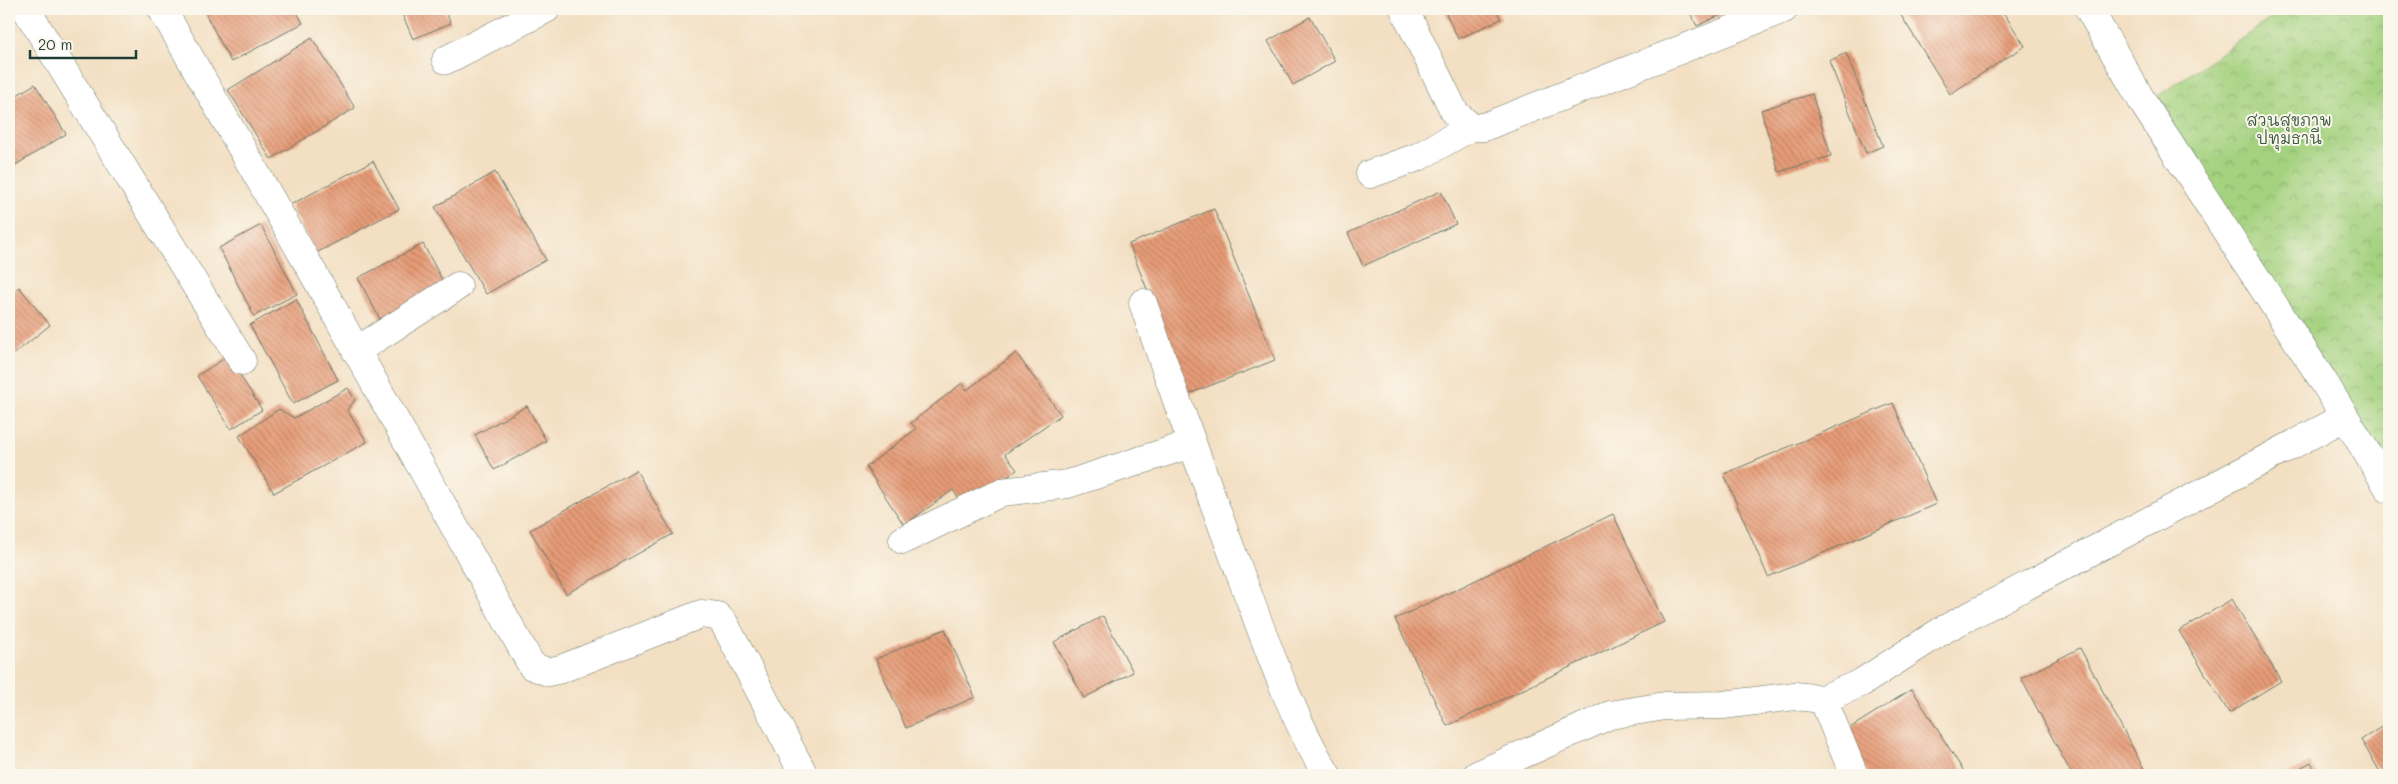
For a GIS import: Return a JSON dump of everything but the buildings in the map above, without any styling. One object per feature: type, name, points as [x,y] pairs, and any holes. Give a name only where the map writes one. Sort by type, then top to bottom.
[{"type":"street","points":[[26,9],[242,361]]},
{"type":"street","points":[[162,9],[532,666],[548,672],[561,669],[701,614],[717,616],[724,623],[804,775]]},
{"type":"street","points":[[446,60],[546,9]]},
{"type":"street","points":[[1404,9],[1455,112],[1471,127]]},
{"type":"street","points":[[1370,174],[1418,157],[1471,127],[1484,127],[1784,9]]},
{"type":"street","points":[[2092,10],[2145,106],[2389,488]]},
{"type":"street","points":[[356,351],[458,286]]},
{"type":"street","points":[[1143,303],[1191,444],[1268,648],[1316,758],[1327,775]]},
{"type":"street","points":[[1477,775],[1610,715],[1665,706],[1723,704],[1795,696],[1824,699],[1861,683],[1943,630],[2345,417]]},
{"type":"street","points":[[903,540],[1002,492],[1068,484],[1191,444]]},
{"type":"street","points":[[1824,699],[1854,775]]},
{"type":"green space","name":"สวนสุขภาพ ปทุมธานี","points":[[2285,9],[2389,9],[2389,471],[2152,100]]}]
